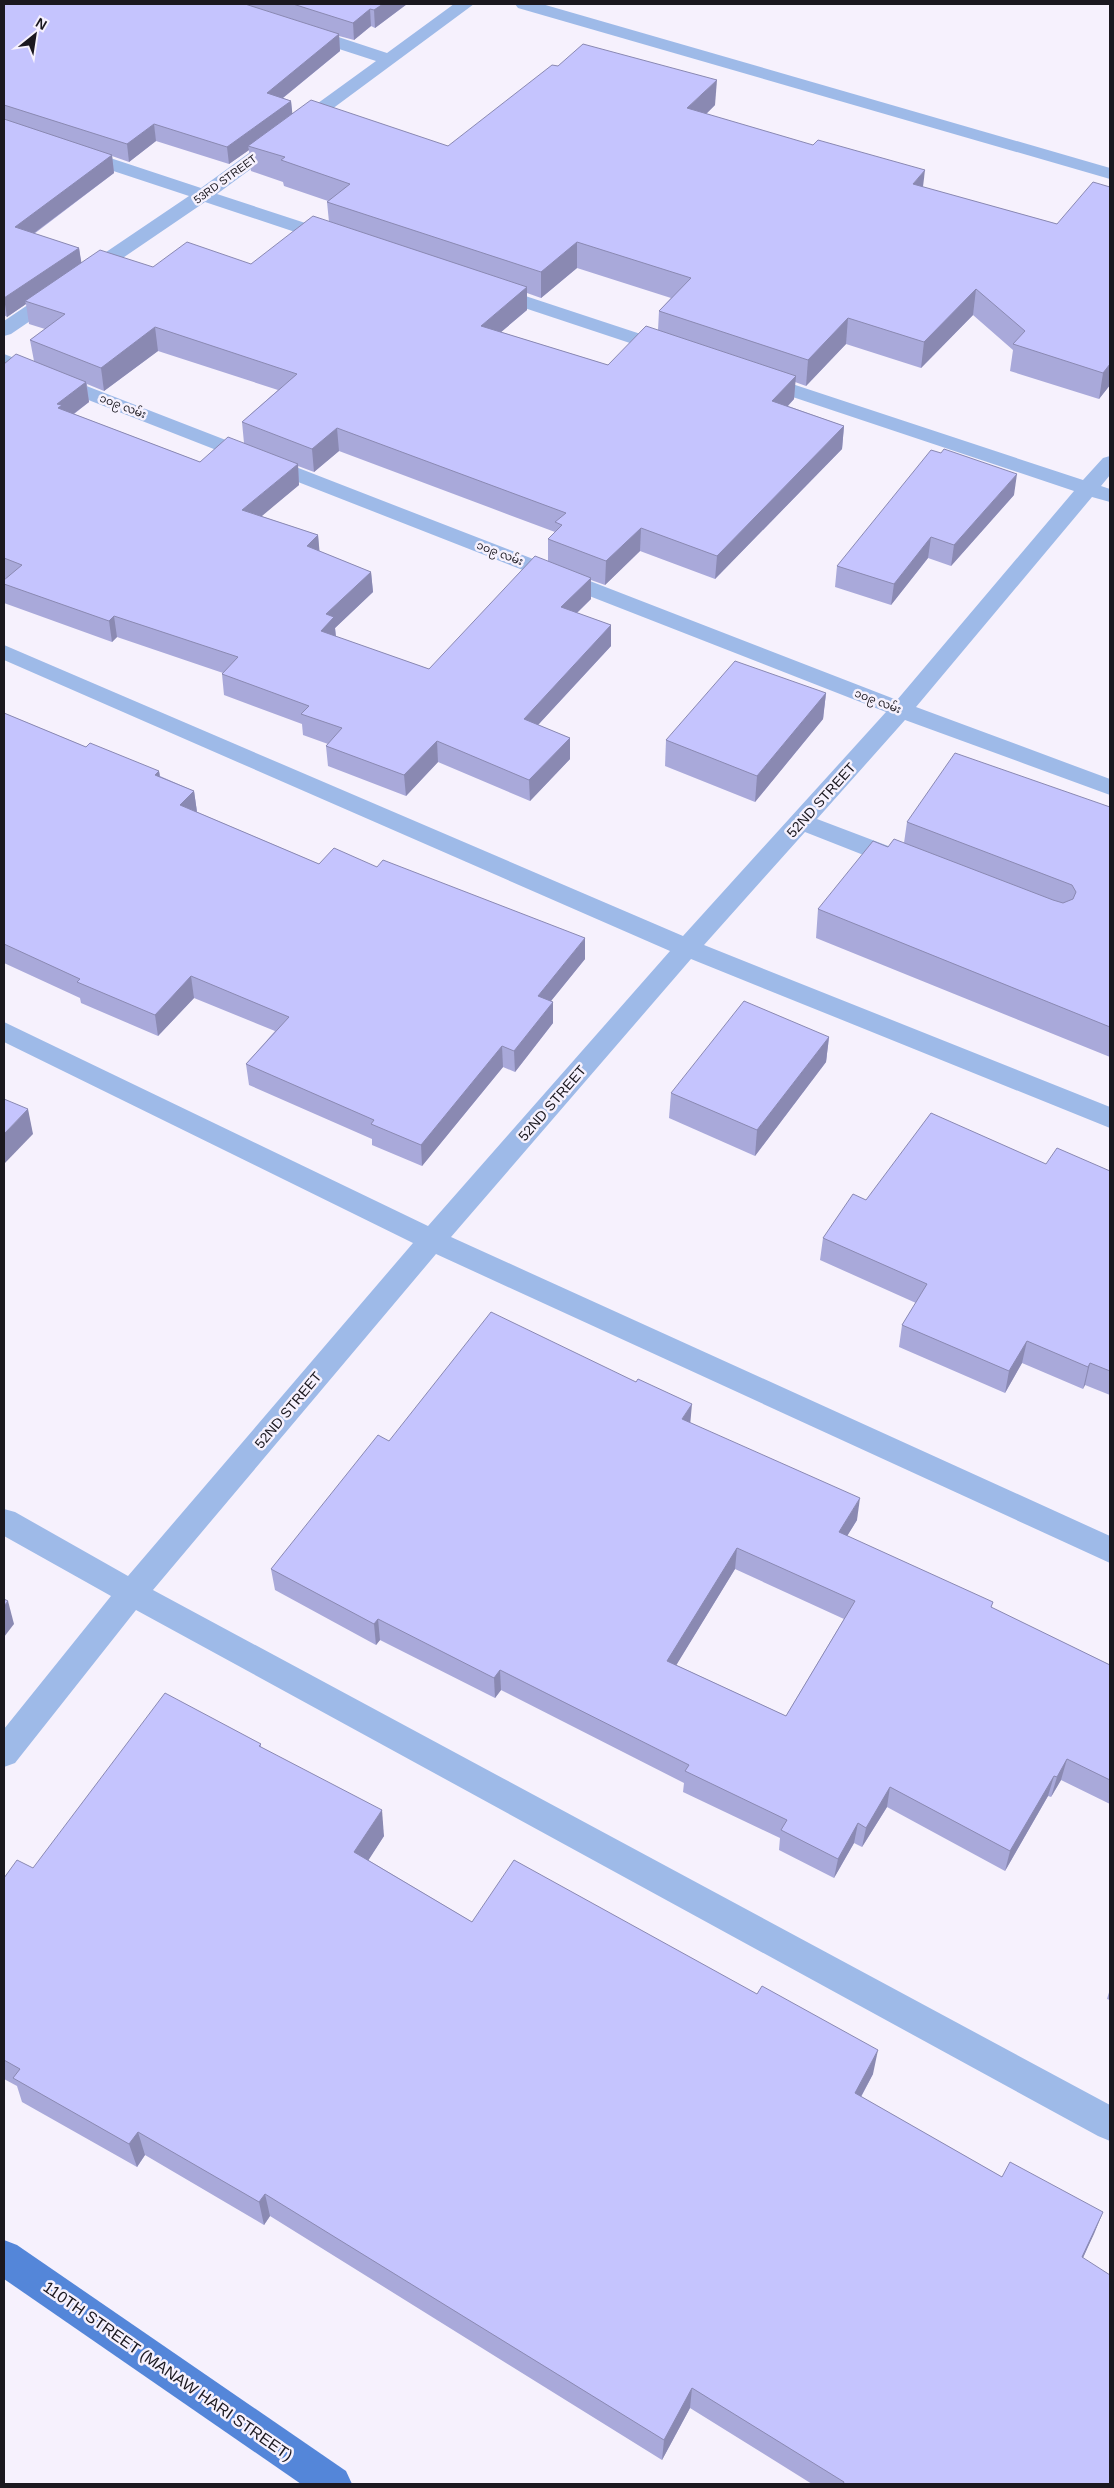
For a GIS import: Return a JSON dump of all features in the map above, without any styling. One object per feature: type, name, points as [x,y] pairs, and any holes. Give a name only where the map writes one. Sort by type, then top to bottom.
[{"type":"main road","name":"110TH STREET (MANAW HARI STREET)","points":[[4,2258],[333,2484]]},
{"type":"street","name":"53RD STREET","points":[[4,330],[203,195],[465,4]]},
{"type":"street","points":[[524,4],[1110,174]]},
{"type":"street","points":[[284,25],[389,59]]},
{"type":"street","points":[[58,146],[354,245]]},
{"type":"street","points":[[476,286],[693,357]]},
{"type":"street","name":"၁၀၉ လမ်း","points":[[4,360],[901,710],[1110,787]]},
{"type":"street","points":[[740,373],[1099,492]]},
{"type":"street","name":"52ND STREET","points":[[4,1753],[132,1593],[432,1240],[687,948],[1099,492],[1110,462]]},
{"type":"street","points":[[4,652],[687,948],[1110,1118]]},
{"type":"street","points":[[802,822],[920,868]]},
{"type":"street","points":[[4,1031],[432,1240],[1110,1550]]},
{"type":"street","points":[[4,1521],[132,1593],[1110,2124]]},
{"type":"building","points":[[4,4],[245,4],[339,34],[267,93],[291,101],[227,147],[154,124],[127,144],[4,105]]},
{"type":"building","points":[[293,4],[383,4],[374,10],[370,9],[353,23]]},
{"type":"building","points":[[583,44],[717,80],[687,108],[813,145],[818,140],[925,170],[913,184],[1057,224],[1093,182],[1110,187],[1110,364],[1103,373],[1013,344],[1025,331],[976,289],[924,342],[848,318],[808,360],[659,311],[691,278],[577,242],[541,272],[327,202],[350,184],[281,160],[285,157],[248,146],[311,100],[448,146],[552,65],[558,66]]},
{"type":"building","points":[[4,119],[112,155],[15,227],[79,248],[4,298]]},
{"type":"building","points":[[313,216],[527,287],[481,326],[608,365],[646,326],[796,376],[772,401],[844,426],[717,556],[641,528],[606,561],[548,539],[562,525],[555,522],[566,513],[337,428],[312,449],[242,422],[297,374],[155,327],[101,368],[30,340],[65,314],[25,301],[100,250],[153,267],[187,242],[251,264]]},
{"type":"building","points":[[16,354],[86,382],[57,404],[62,405],[58,408],[200,462],[228,437],[298,464],[242,510],[318,535],[307,546],[371,572],[326,614],[334,617],[321,631],[429,669],[535,556],[591,578],[561,607],[611,625],[524,719],[570,738],[529,780],[437,741],[404,775],[326,746],[342,728],[301,714],[309,706],[222,674],[238,657],[114,616],[109,621],[4,584],[4,580],[22,565],[4,558],[4,364]]},
{"type":"building","points":[[944,449],[1017,474],[954,545],[931,537],[894,584],[837,566],[931,450],[941,453]]},
{"type":"building","points":[[735,661],[826,693],[757,776],[666,740]]},
{"type":"building","points":[[4,713],[86,747],[90,743],[159,771],[155,775],[194,791],[180,805],[319,864],[334,848],[377,867],[383,860],[585,938],[538,996],[553,1002],[514,1051],[502,1046],[421,1145],[371,1124],[374,1120],[246,1064],[289,1017],[191,976],[155,1015],[77,982],[80,979],[4,944]]},
{"type":"building","points":[[955,753],[1110,807],[1110,1027],[818,909],[873,841],[888,847],[894,839],[1053,900],[1063,903],[1073,899],[1076,892],[1072,885],[907,822]]},
{"type":"building","points":[[744,1001],[829,1037],[757,1130],[671,1093]]},
{"type":"building","points":[[4,1099],[28,1109],[4,1134]]},
{"type":"building","points":[[931,1113],[1046,1164],[1057,1148],[1110,1171],[1110,1371],[1090,1363],[1088,1367],[1027,1341],[1009,1371],[902,1325],[927,1284],[823,1238],[853,1194],[866,1200]]},
{"type":"building","points":[[491,1312],[636,1382],[638,1379],[692,1404],[682,1419],[860,1498],[839,1532],[993,1602],[991,1607],[1110,1665],[1110,1780],[1067,1759],[1057,1777],[1054,1776],[1010,1851],[890,1787],[866,1828],[858,1823],[838,1859],[781,1830],[787,1820],[685,1771],[689,1765],[500,1670],[494,1678],[378,1619],[374,1624],[271,1569],[378,1435],[389,1441]],"holes":[[[737,1548],[855,1601],[786,1716],[667,1661]]]},
{"type":"building","points":[[165,1693],[261,1744],[259,1746],[382,1810],[354,1852],[472,1922],[514,1860],[757,1994],[762,1986],[878,2050],[855,2093],[1002,2177],[1010,2162],[1103,2212],[1082,2257],[1110,2275],[1110,2484],[843,2484],[844,2482],[692,2388],[664,2440],[265,2194],[259,2202],[138,2132],[129,2144],[13,2078],[20,2069],[4,2060],[4,1878],[17,1860],[33,1868]]}]
